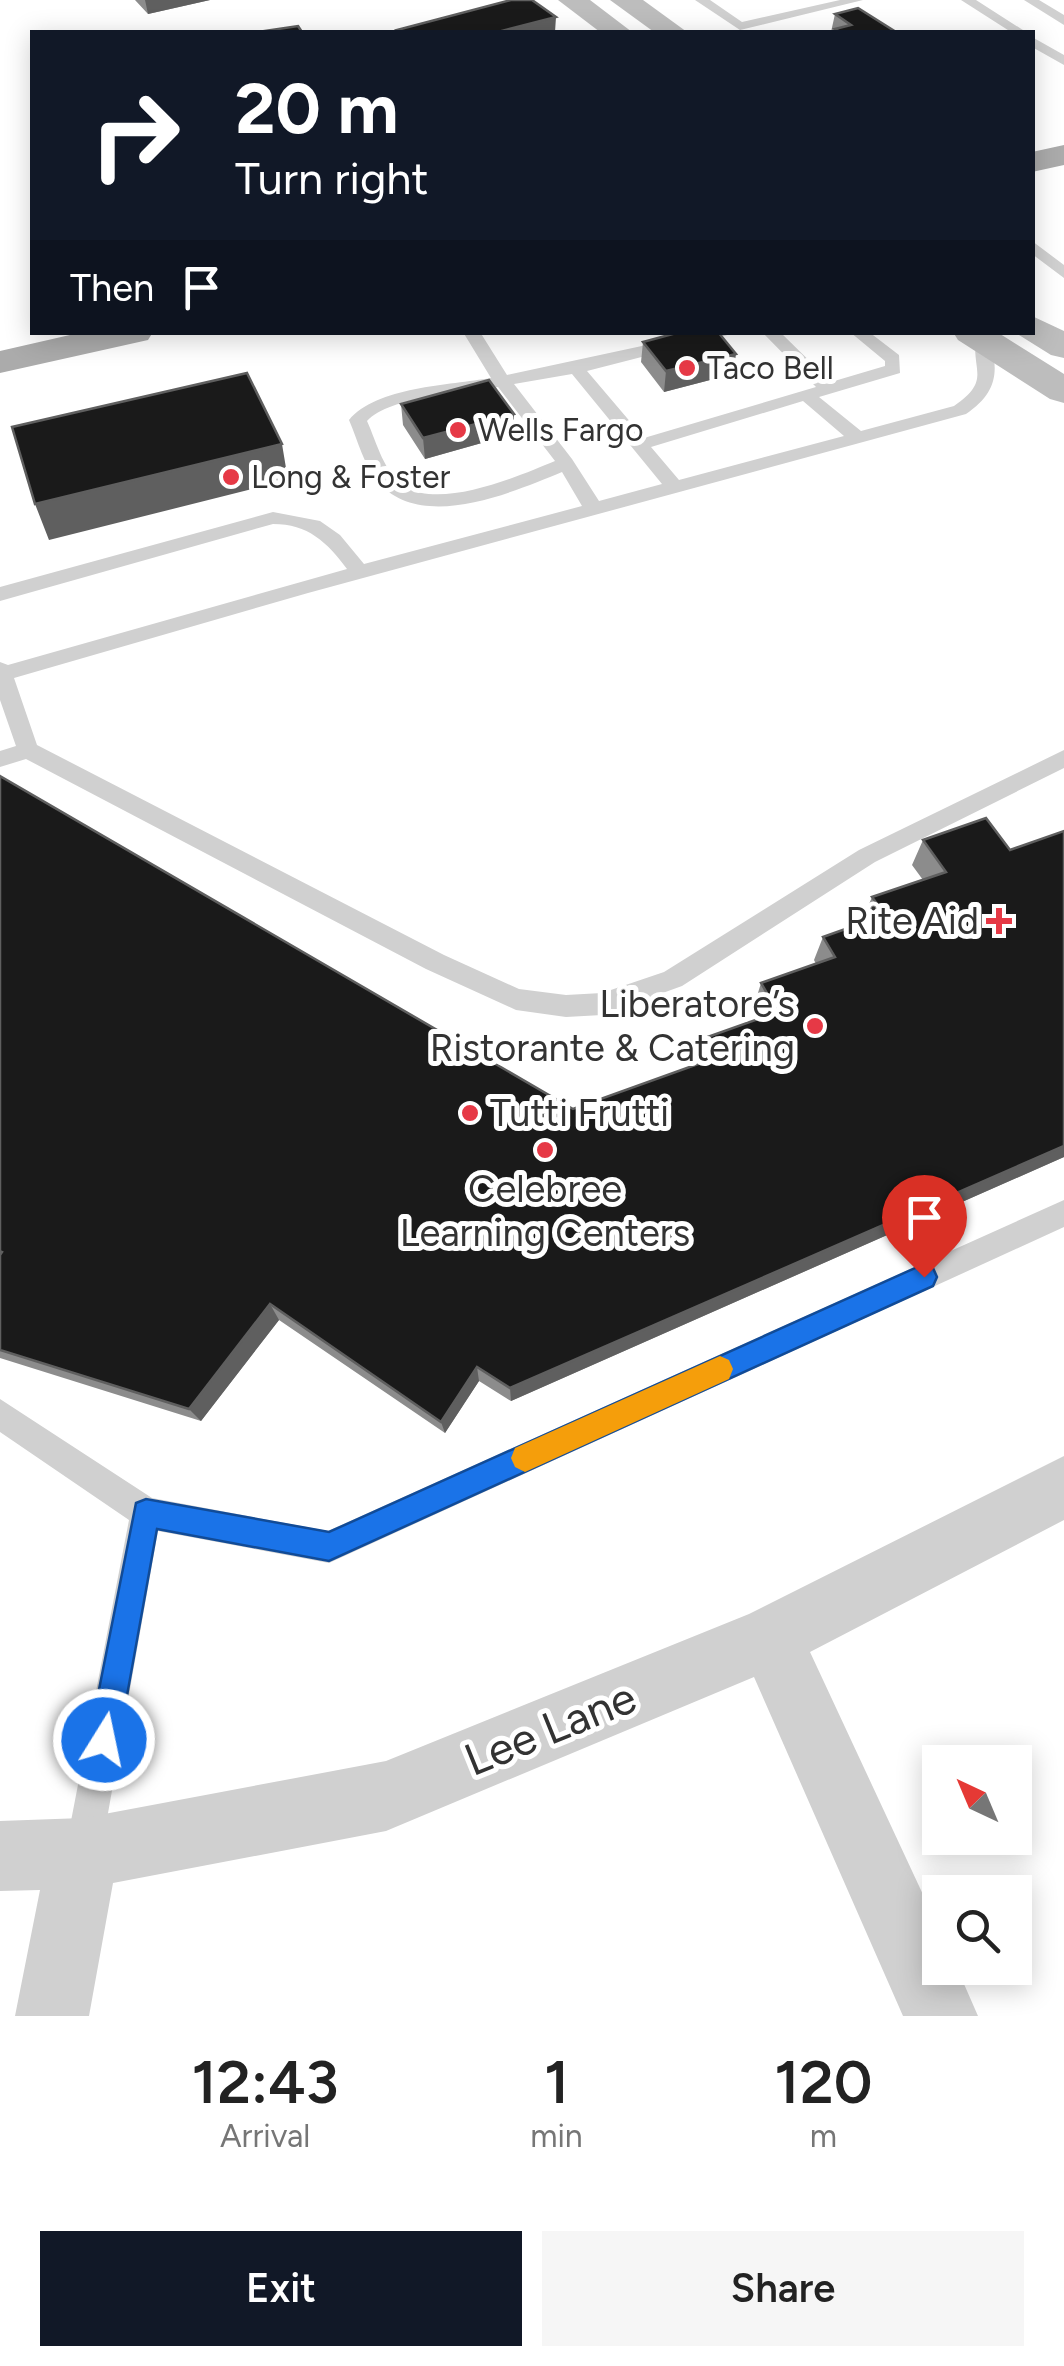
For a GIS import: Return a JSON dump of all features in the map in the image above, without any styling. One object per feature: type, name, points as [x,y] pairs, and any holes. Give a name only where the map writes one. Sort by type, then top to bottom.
[{"type":"main road","points":[[1035,161],[1064,155]]},
{"type":"main road","points":[[0,362],[121,335]]},
{"type":"street","points":[[572,0],[615,30]]},
{"type":"street","points":[[624,0],[670,30]]},
{"type":"street","points":[[1035,329],[1064,347]]},
{"type":"street","points":[[976,337],[1064,392]]},
{"type":"street","name":"Lee Lane","points":[[0,1856],[83,1853],[386,1796],[770,1638],[1064,1487]]},
{"type":"street","points":[[770,1638],[941,2016]]},
{"type":"street","points":[[52,2016],[83,1853]]},
{"type":"lane","points":[[701,0],[740,26],[858,0]]},
{"type":"lane","points":[[968,0],[1016,30]]},
{"type":"lane","points":[[1030,0],[1064,21]]},
{"type":"lane","points":[[1035,43],[1064,61]]},
{"type":"lane","points":[[1035,249],[1064,274]]},
{"type":"lane","points":[[473,335],[497,374],[566,463],[595,511]]},
{"type":"lane","points":[[576,368],[608,351],[668,335]]},
{"type":"lane","points":[[566,463],[510,484],[434,502],[406,497],[385,480],[358,420],[368,410],[389,402],[497,374],[576,368],[718,335]]},
{"type":"lane","points":[[773,335],[828,389]]},
{"type":"lane","points":[[640,445],[894,368],[892,360],[862,335]]},
{"type":"lane","points":[[976,337],[990,367],[989,382],[979,399],[960,410],[1,671],[28,750],[516,1000],[566,1006],[602,1004],[673,979],[867,856],[1064,758]]},
{"type":"lane","points":[[576,368],[676,489]]},
{"type":"lane","points":[[806,396],[860,440]]},
{"type":"lane","points":[[0,594],[284,517],[317,525],[337,539],[360,572]]},
{"type":"lane","points":[[0,759],[28,750]]},
{"type":"lane","points":[[0,1414],[146,1513],[329,1546],[1064,1213]]},
{"type":"lane","points":[[83,1853],[146,1513]]},
{"type":"building","points":[[511,0],[532,0],[556,17],[506,30],[397,30]]},
{"type":"building","points":[[858,8],[893,30],[837,30],[851,25],[835,14]]},
{"type":"building","points":[[669,335],[720,335],[736,354],[666,371],[643,342]]},
{"type":"building","points":[[247,373],[282,444],[35,504],[12,427]]},
{"type":"building","points":[[489,380],[514,414],[423,438],[401,404]]},
{"type":"building","points":[[0,776],[573,1109],[712,1059],[702,1039],[778,1012],[761,983],[835,957],[823,937],[885,915],[872,897],[946,872],[923,840],[986,818],[1010,850],[1064,831],[1064,1146],[510,1388],[477,1367],[441,1422],[270,1304],[189,1409],[0,1350]]},
{"type":"slow traffic","points":[[525,1458],[720,1369]]},
{"type":"place","name":"Taco Bell","points":[[687,368]]},
{"type":"place","name":"Wells Fargo","points":[[458,430]]},
{"type":"place","name":"Long & Foster","points":[[231,477]]},
{"type":"place","name":"Rite Aid","points":[[999,921]]},
{"type":"place","name":"Liberatore’s Ristorante & Catering","points":[[815,1026]]},
{"type":"place","name":"Tutti Frutti","points":[[470,1113]]},
{"type":"place","name":"Celebree Learning Centers","points":[[545,1150]]},
{"type":"route","points":[[104,1740],[146,1513],[329,1546],[924,1277]]}]
